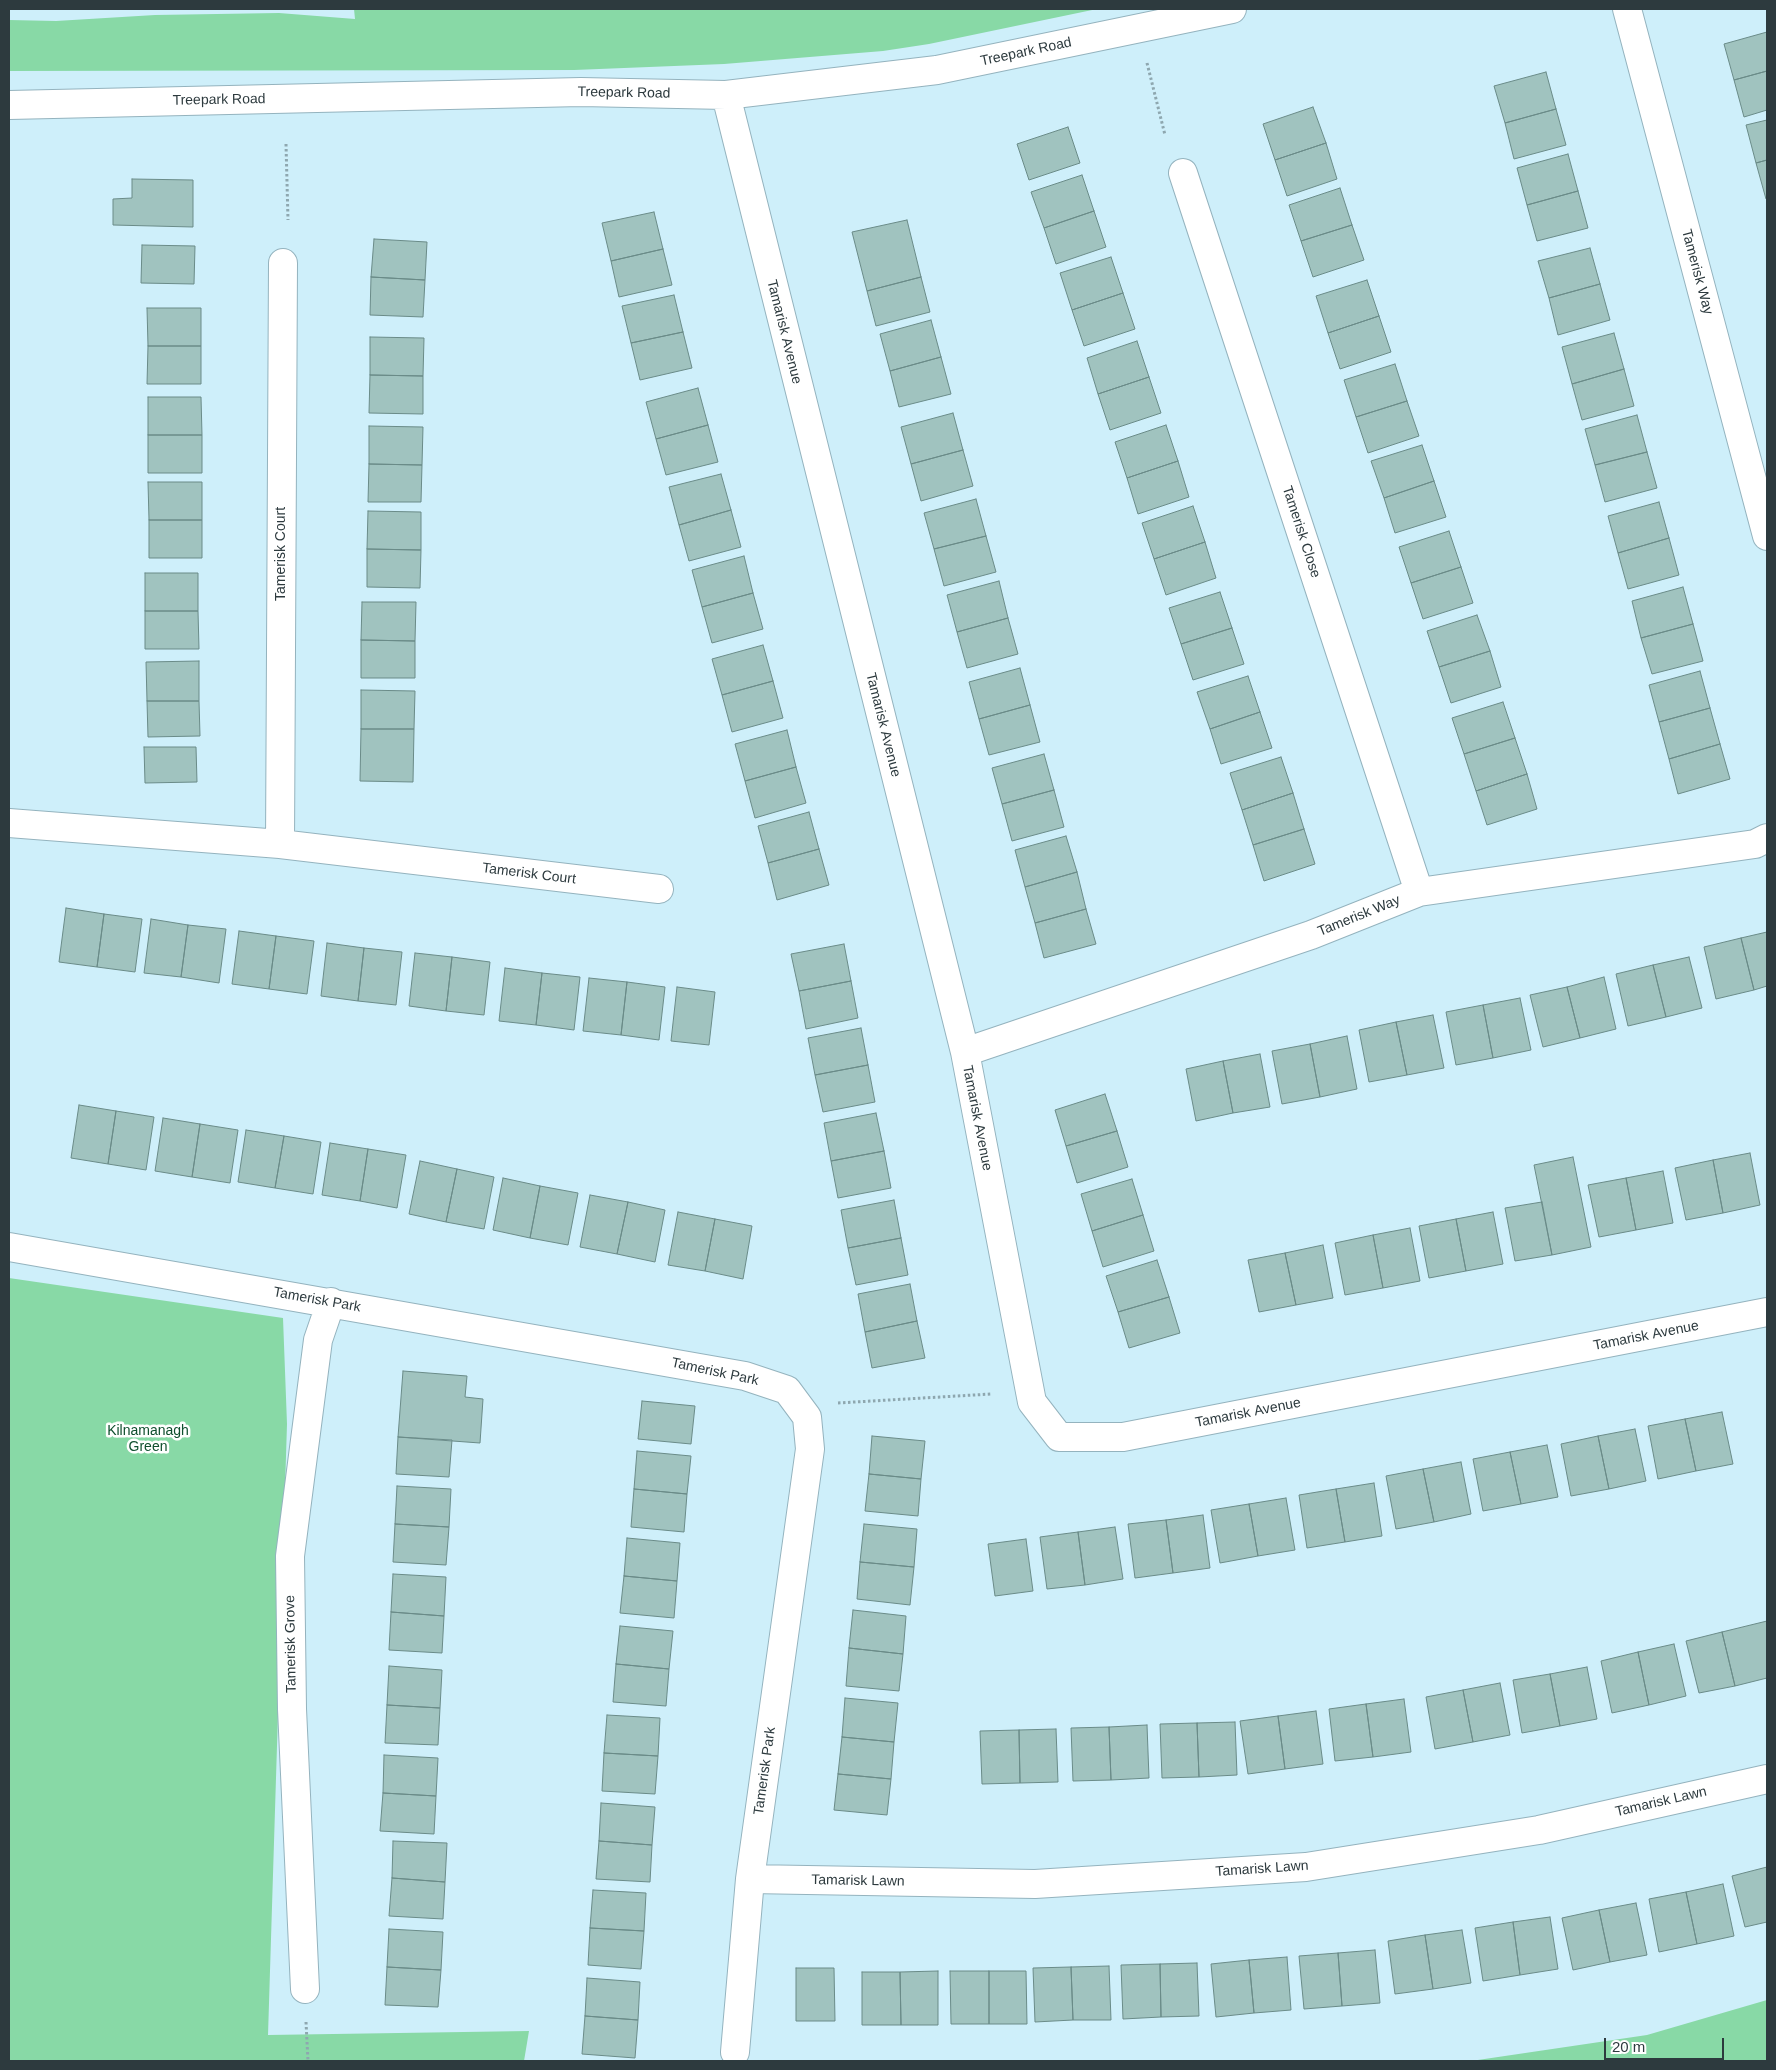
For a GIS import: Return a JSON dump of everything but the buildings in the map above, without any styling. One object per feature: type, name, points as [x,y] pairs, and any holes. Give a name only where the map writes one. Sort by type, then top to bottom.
[{"type":"street","name":"Treepark Road","points":[[9,105],[581,92],[726,95],[937,70],[1232,9]]},
{"type":"street","name":"Tamerisk Way","points":[[1627,9],[1767,536]]},
{"type":"street","name":"Tamarisk Avenue","points":[[726,95],[965,1052],[1032,1402],[1059,1437],[1124,1437],[1767,1312]]},
{"type":"street","name":"Tamerisk Close","points":[[1183,173],[1419,892]]},
{"type":"street","name":"Tamerisk Court","points":[[280,844],[283,263]]},
{"type":"street","name":"Tamerisk Court","points":[[9,823],[280,844],[659,889]]},
{"type":"street","name":"Tamerisk Way","points":[[965,1052],[1311,935],[1419,892],[1755,844],[1767,838]]},
{"type":"street","name":"Tamerisk Park","points":[[9,1247],[745,1376],[787,1390],[807,1417],[810,1449],[750,1879],[735,2052]]},
{"type":"street","name":"Tamerisk Grove","points":[[305,1989],[292,1709],[290,1556],[318,1340],[331,1302]]},
{"type":"street","name":"Tamarisk Lawn","points":[[750,1879],[1035,1884],[1306,1867],[1538,1830],[1767,1779]]},
{"type":"path","points":[[1146,60],[1165,135]]},
{"type":"path","points":[[286,144],[288,220]]},
{"type":"path","points":[[838,1403],[991,1394]]},
{"type":"green space","points":[[354,9],[1097,9],[929,44],[883,51],[724,64],[574,70],[9,71],[9,20],[56,21],[155,15],[279,13],[355,19]]},
{"type":"green space","name":"Kilnamanagh Green","points":[[9,1278],[283,1318],[287,1424],[268,2035],[529,2031],[524,2061],[9,2061]]},
{"type":"green space","points":[[1767,2000],[1767,2061],[1471,2061],[1647,2035]]}]
